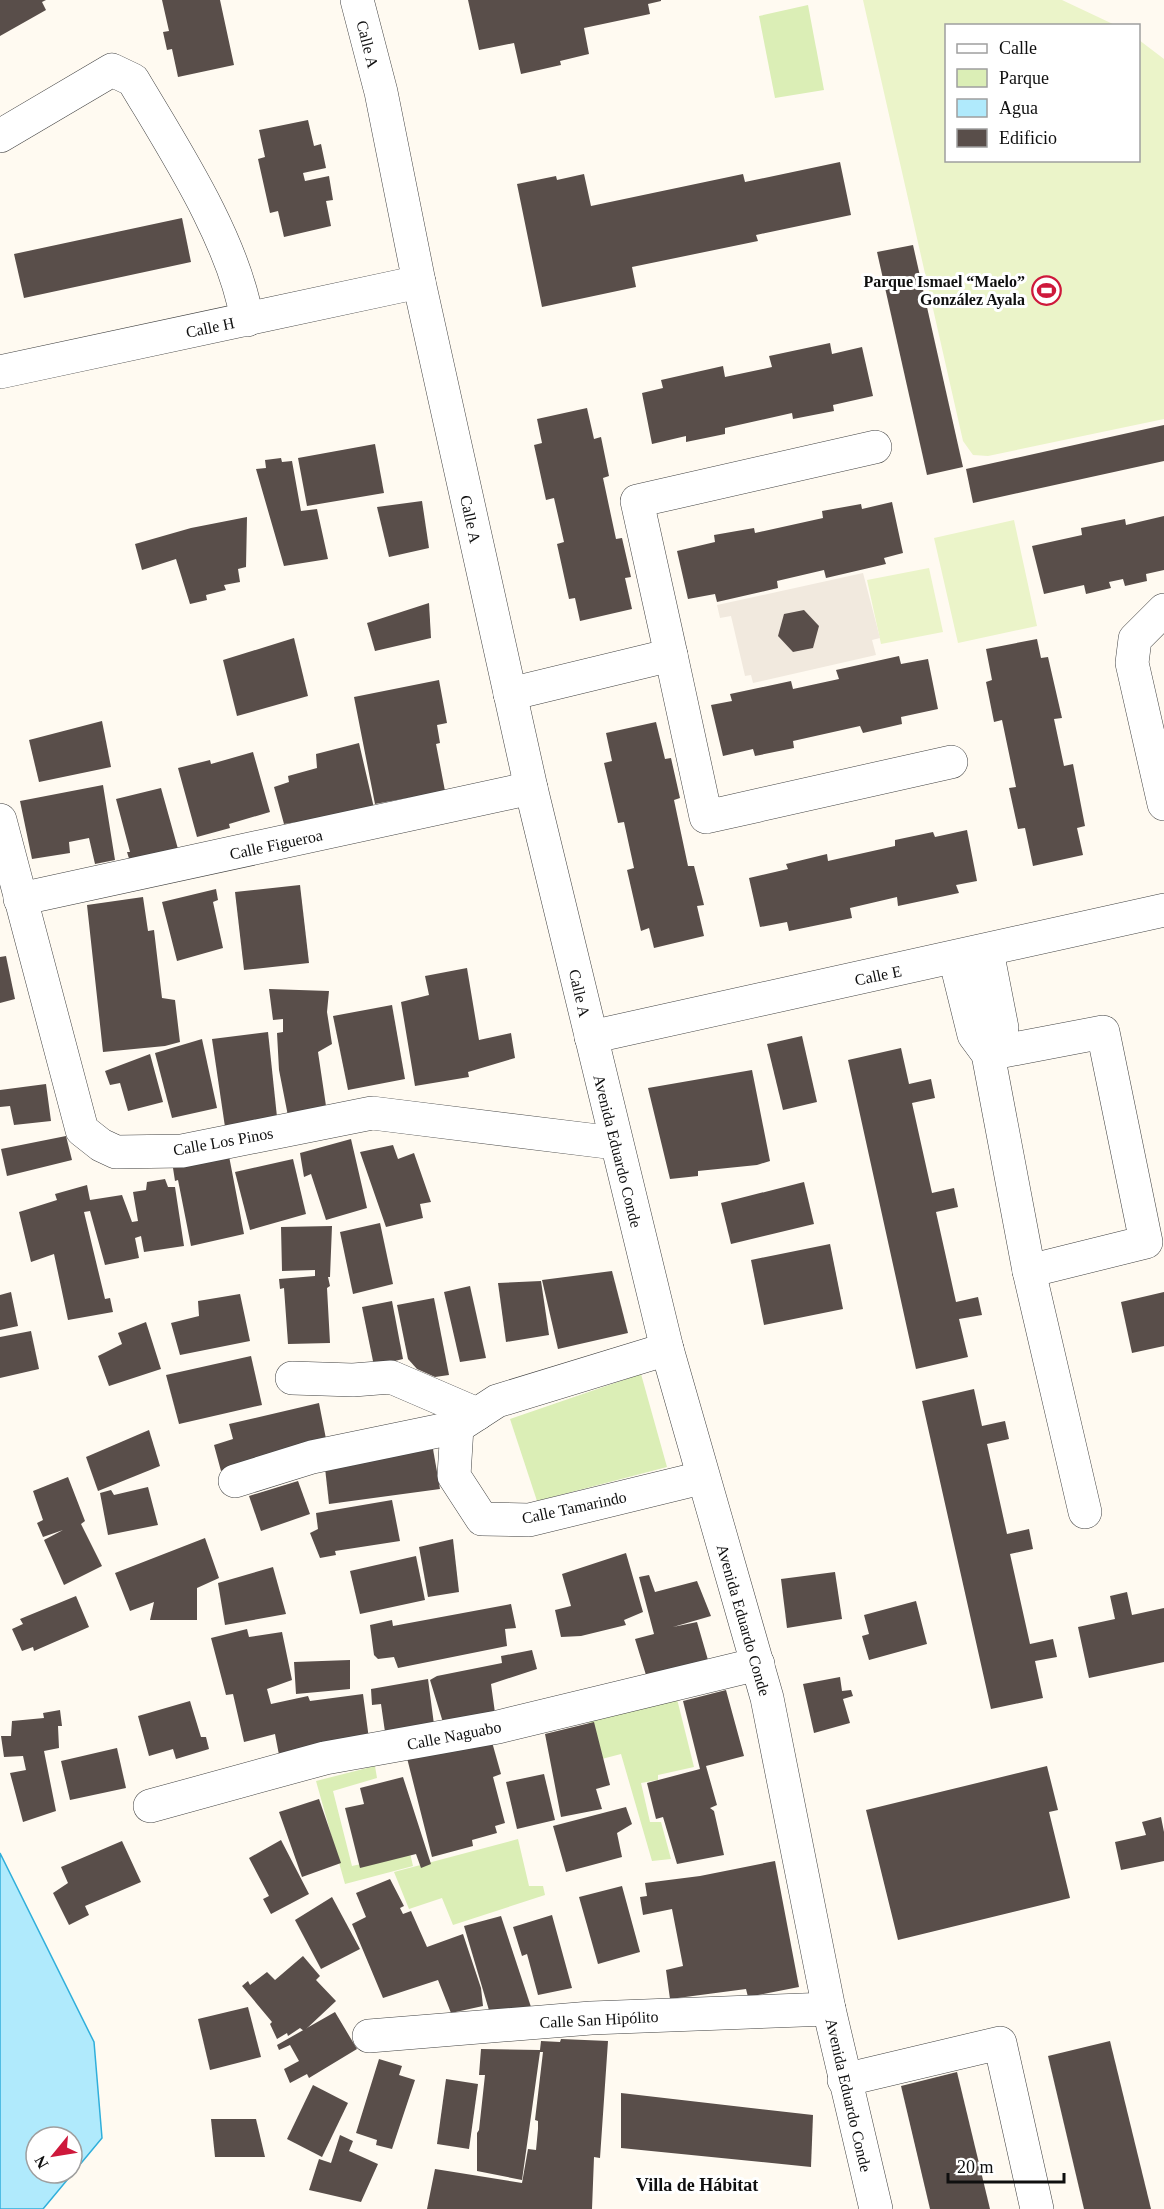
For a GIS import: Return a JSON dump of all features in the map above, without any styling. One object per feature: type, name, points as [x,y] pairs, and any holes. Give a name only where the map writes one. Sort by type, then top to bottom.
[{"type":"street","name":"Calle A","points":[[357,0],[381,92],[419,282],[531,788],[591,1037]]},
{"type":"street","points":[[0,136],[112,70],[133,80],[211,217],[243,296],[247,320]]},
{"type":"street","name":"Calle H","points":[[0,372],[419,282]]},
{"type":"street","points":[[875,447],[637,501],[706,817],[951,762]]},
{"type":"street","points":[[1164,610],[1135,639],[1132,663],[1164,804]]},
{"type":"street","points":[[510,694],[670,655]]},
{"type":"street","name":"Calle Figueroa","points":[[20,899],[531,788]]},
{"type":"street","name":"Calle Los Pinos","points":[[0,820],[82,1130],[101,1145],[116,1152],[182,1150],[372,1113],[615,1143]]},
{"type":"street","name":"Calle E","points":[[591,1037],[1164,910]]},
{"type":"street","points":[[987,951],[1002,1028],[988,1054]]},
{"type":"street","points":[[955,958],[974,1035],[988,1054],[1029,1270],[1085,1512]]},
{"type":"street","points":[[988,1054],[1103,1032],[1146,1242],[1029,1270]]},
{"type":"street","name":"Avenida Eduardo Conde","points":[[591,1037],[667,1350],[767,1698],[844,2080],[876,2209]]},
{"type":"street","points":[[235,1480],[312,1457],[467,1420],[497,1401],[667,1350]]},
{"type":"street","points":[[292,1377],[354,1380],[391,1377],[467,1420]]},
{"type":"street","name":"Calle Tamarindo","points":[[467,1420],[454,1476],[482,1519],[529,1520],[702,1478]]},
{"type":"street","name":"Calle Naguabo","points":[[150,1806],[326,1758],[498,1727],[758,1664]]},
{"type":"street","name":"Calle San Hipólito","points":[[369,2036],[591,2018],[829,2009]]},
{"type":"street","points":[[844,2080],[1000,2043],[1037,2209]]},
{"type":"green space","name":"Parque Ismael “Maelo” González Ayala","points":[[863,0],[1062,0],[1113,24],[945,24],[945,162],[1140,162],[1140,41],[1164,59],[1164,419],[988,456],[973,455],[963,441]]},
{"type":"green space","points":[[808,5],[824,90],[775,98],[759,16]]},
{"type":"green space","points":[[1014,520],[1037,626],[958,643],[934,538]]},
{"type":"green space","points":[[929,568],[943,632],[881,644],[867,580]]},
{"type":"green space","points":[[641,1374],[667,1467],[537,1501],[510,1419]]},
{"type":"green space","points":[[677,1699],[694,1767],[658,1775],[658,1780],[641,1783],[650,1822],[661,1822],[671,1859],[652,1861],[621,1754],[598,1760],[588,1720]]},
{"type":"green space","points":[[375,1766],[377,1778],[333,1791],[352,1866],[410,1853],[413,1866],[345,1884],[316,1781]]},
{"type":"green space","points":[[518,1839],[529,1886],[543,1886],[545,1895],[453,1925],[442,1898],[409,1909],[394,1872]]},
{"type":"shaded area","points":[[863,573],[880,638],[872,640],[876,655],[753,683],[751,675],[745,676],[731,616],[720,618],[717,605]]},
{"type":"water","points":[[0,1853],[94,2042],[102,2138],[84,2160],[84,2125],[24,2125],[24,2185],[63,2185],[43,2209],[0,2209]]},
{"type":"building","points":[[0,0],[46,0],[42,2],[46,10],[0,36]]},
{"type":"building","points":[[162,0],[220,0],[234,65],[178,77],[172,49],[167,50],[163,32],[169,31]]},
{"type":"building","points":[[468,0],[661,1],[648,4],[650,14],[584,28],[589,54],[560,61],[561,65],[521,74],[514,43],[479,50]]},
{"type":"building","points":[[308,120],[314,146],[321,144],[326,168],[303,173],[305,181],[329,176],[333,200],[326,201],[331,226],[284,237],[278,211],[270,213],[258,159],[265,157],[259,130]]},
{"type":"building","points":[[840,162],[851,215],[756,235],[758,241],[632,267],[636,287],[542,307],[517,184],[556,176],[557,180],[584,174],[591,206],[743,174],[745,182]]},
{"type":"building","points":[[182,218],[191,262],[24,298],[14,254]]},
{"type":"building","points":[[913,245],[963,467],[927,475],[877,252]]},
{"type":"building","points":[[830,343],[832,354],[862,347],[873,396],[833,405],[834,411],[793,419],[792,413],[725,428],[725,434],[686,442],[686,436],[652,444],[642,393],[663,388],[661,380],[723,366],[725,377],[772,367],[769,356]]},
{"type":"building","points":[[587,408],[594,439],[601,437],[609,476],[603,478],[616,539],[622,538],[631,577],[625,578],[632,609],[580,621],[575,598],[569,599],[557,544],[564,542],[554,498],[546,500],[534,445],[542,443],[537,419]]},
{"type":"building","points":[[1164,425],[1164,461],[973,503],[966,469]]},
{"type":"building","points":[[375,444],[384,493],[307,506],[298,458]]},
{"type":"building","points":[[281,458],[282,462],[292,461],[301,511],[317,509],[328,559],[284,566],[256,469],[266,468],[265,460]]},
{"type":"building","points":[[422,501],[429,548],[389,557],[377,507]]},
{"type":"building","points":[[892,502],[903,553],[884,558],[886,564],[826,578],[824,570],[777,581],[778,588],[717,602],[715,594],[688,599],[677,551],[715,542],[714,535],[754,528],[755,533],[823,518],[822,511],[861,504],[862,509]]},
{"type":"building","points":[[1164,516],[1164,570],[1146,574],[1147,581],[1125,586],[1123,579],[1109,582],[1111,588],[1086,594],[1084,585],[1044,594],[1032,546],[1082,535],[1081,528],[1125,519],[1126,525]]},
{"type":"building","points":[[247,517],[246,567],[238,569],[240,582],[224,585],[226,590],[206,595],[207,600],[190,604],[176,559],[142,570],[135,544],[191,528]]},
{"type":"building","points":[[429,603],[431,638],[375,651],[367,623]]},
{"type":"building","points":[[804,610],[819,626],[813,648],[793,652],[778,636],[784,614]]},
{"type":"building","points":[[294,638],[308,696],[237,716],[223,660]]},
{"type":"building","points":[[1037,639],[1041,658],[1048,657],[1062,718],[1054,719],[1064,766],[1073,764],[1085,826],[1077,828],[1083,855],[1033,866],[1025,828],[1018,829],[1009,788],[1016,787],[1002,720],[994,722],[986,682],[992,680],[986,649]]},
{"type":"building","points":[[899,656],[901,664],[928,659],[938,709],[901,717],[902,724],[863,733],[860,726],[793,741],[794,748],[755,756],[753,749],[723,756],[711,705],[732,701],[730,694],[791,681],[793,689],[839,679],[836,670]]},
{"type":"building","points":[[439,680],[447,723],[437,725],[440,743],[436,744],[445,791],[375,804],[354,697]]},
{"type":"building","points":[[102,721],[111,767],[39,782],[29,740]]},
{"type":"building","points":[[656,722],[665,759],[671,758],[680,798],[674,800],[688,866],[694,866],[704,905],[697,906],[704,936],[654,948],[649,928],[641,931],[627,870],[634,868],[624,822],[618,823],[604,763],[612,761],[606,733]]},
{"type":"building","points":[[359,743],[374,808],[297,824],[297,822],[284,824],[274,787],[289,782],[288,776],[317,768],[316,754]]},
{"type":"building","points":[[253,752],[270,812],[229,824],[230,828],[197,837],[178,768],[210,760],[211,764]]},
{"type":"building","points":[[103,785],[115,860],[95,864],[89,838],[69,842],[70,853],[32,859],[20,801]]},
{"type":"building","points":[[161,788],[178,849],[130,862],[127,852],[130,852],[116,799]]},
{"type":"building","points":[[967,830],[977,881],[956,885],[959,893],[898,906],[897,897],[850,908],[852,918],[789,931],[787,922],[760,927],[749,878],[788,869],[786,864],[827,854],[828,861],[895,846],[895,840],[933,832],[935,837]]},
{"type":"building","points":[[300,885],[309,963],[244,970],[235,892]]},
{"type":"building","points":[[216,889],[218,900],[213,902],[223,948],[177,961],[162,902]]},
{"type":"building","points":[[143,897],[148,931],[154,930],[162,998],[175,1000],[180,1042],[165,1046],[103,1052],[87,905]]},
{"type":"building","points":[[6,956],[15,999],[0,1003],[0,957]]},
{"type":"building","points":[[467,968],[479,1040],[511,1033],[515,1058],[468,1072],[469,1077],[415,1086],[401,1002],[429,995],[425,976]]},
{"type":"building","points":[[269,989],[329,991],[327,1012],[332,1044],[318,1052],[326,1106],[288,1116],[279,1070],[277,1033],[283,1032],[283,1019],[273,1020]]},
{"type":"building","points":[[392,1005],[405,1079],[348,1090],[333,1016]]},
{"type":"building","points":[[268,1032],[277,1117],[225,1127],[212,1039]]},
{"type":"building","points":[[802,1036],[817,1102],[783,1110],[767,1044]]},
{"type":"building","points":[[202,1039],[217,1108],[172,1118],[155,1053]]},
{"type":"building","points":[[901,1048],[909,1084],[931,1079],[935,1098],[912,1103],[932,1193],[954,1188],[958,1207],[936,1212],[956,1302],[978,1297],[982,1315],[959,1319],[968,1357],[916,1369],[848,1060]]},
{"type":"building","points":[[150,1054],[163,1102],[128,1111],[120,1083],[110,1085],[105,1071]]},
{"type":"building","points":[[752,1070],[770,1161],[757,1165],[698,1171],[698,1176],[670,1179],[648,1088]]},
{"type":"building","points":[[46,1084],[51,1121],[14,1125],[10,1106],[0,1107],[0,1090]]},
{"type":"building","points":[[66,1136],[72,1160],[7,1176],[1,1149]]},
{"type":"building","points":[[351,1139],[367,1208],[326,1220],[311,1174],[304,1177],[300,1153]]},
{"type":"building","points":[[393,1145],[398,1159],[414,1153],[431,1202],[420,1204],[423,1218],[386,1227],[360,1152]]},
{"type":"building","points":[[229,1156],[244,1234],[191,1246],[178,1180],[175,1181],[173,1168]]},
{"type":"building","points":[[293,1159],[306,1214],[250,1230],[235,1172]]},
{"type":"building","points":[[165,1179],[168,1187],[175,1187],[184,1246],[144,1252],[141,1236],[135,1238],[139,1258],[105,1265],[90,1211],[84,1212],[105,1299],[110,1298],[113,1312],[68,1320],[54,1254],[31,1262],[19,1212],[57,1200],[55,1194],[87,1185],[90,1200],[122,1195],[132,1222],[138,1221],[133,1192],[146,1190],[147,1182]]},
{"type":"building","points":[[804,1182],[814,1224],[731,1244],[721,1203]]},
{"type":"building","points":[[380,1223],[393,1284],[353,1294],[340,1232]]},
{"type":"building","points":[[332,1226],[330,1277],[328,1277],[330,1286],[327,1288],[330,1343],[288,1344],[284,1288],[280,1289],[279,1279],[315,1276],[315,1270],[282,1271],[281,1227]]},
{"type":"building","points":[[830,1244],[843,1309],[764,1325],[751,1260]]},
{"type":"building","points":[[612,1271],[628,1333],[558,1349],[542,1280]]},
{"type":"building","points":[[541,1281],[549,1335],[506,1342],[498,1283]]},
{"type":"building","points":[[470,1286],[486,1358],[460,1362],[444,1292]]},
{"type":"building","points":[[11,1292],[18,1326],[0,1330],[0,1295]]},
{"type":"building","points":[[1164,1292],[1164,1346],[1132,1353],[1121,1302]]},
{"type":"building","points":[[240,1294],[250,1341],[180,1355],[171,1323],[199,1316],[198,1301]]},
{"type":"building","points":[[434,1298],[449,1375],[435,1377],[417,1369],[408,1359],[397,1305]]},
{"type":"building","points":[[392,1301],[403,1359],[374,1366],[362,1307]]},
{"type":"building","points":[[146,1322],[161,1369],[109,1386],[98,1356],[122,1344],[118,1333]]},
{"type":"building","points":[[31,1331],[39,1369],[0,1378],[0,1337]]},
{"type":"building","points":[[251,1356],[262,1405],[179,1424],[166,1375]]},
{"type":"building","points":[[974,1389],[982,1426],[1005,1421],[1009,1439],[987,1444],[1007,1534],[1029,1529],[1033,1549],[1010,1554],[1030,1644],[1053,1639],[1057,1657],[1035,1661],[1043,1698],[991,1709],[922,1401]]},
{"type":"building","points":[[319,1403],[327,1444],[221,1471],[214,1445],[233,1439],[229,1424]]},
{"type":"building","points":[[149,1430],[160,1466],[98,1491],[86,1457]]},
{"type":"building","points":[[433,1449],[440,1489],[329,1504],[325,1468]]},
{"type":"building","points":[[68,1477],[85,1521],[81,1524],[102,1566],[64,1585],[44,1540],[63,1530],[43,1537],[37,1523],[43,1520],[33,1491]]},
{"type":"building","points":[[298,1481],[310,1514],[261,1531],[249,1496]]},
{"type":"building","points":[[148,1487],[158,1525],[108,1535],[100,1493],[111,1490],[114,1495]]},
{"type":"building","points":[[392,1500],[400,1541],[335,1551],[336,1555],[320,1558],[310,1533],[318,1529],[316,1513]]},
{"type":"building","points":[[205,1538],[219,1578],[197,1588],[197,1620],[150,1620],[154,1602],[130,1611],[115,1573]]},
{"type":"building","points":[[453,1539],[459,1592],[428,1597],[419,1547]]},
{"type":"building","points":[[626,1553],[643,1612],[624,1620],[626,1625],[581,1636],[561,1637],[555,1610],[571,1606],[562,1574]]},
{"type":"building","points":[[416,1556],[425,1600],[360,1614],[350,1571]]},
{"type":"building","points":[[273,1567],[286,1614],[225,1625],[218,1583]]},
{"type":"building","points":[[835,1572],[842,1619],[787,1628],[781,1579]]},
{"type":"building","points":[[649,1575],[655,1592],[697,1581],[711,1616],[673,1627],[697,1622],[708,1660],[646,1675],[635,1639],[654,1634],[639,1577]]},
{"type":"building","points":[[1127,1592],[1132,1615],[1164,1608],[1164,1662],[1089,1678],[1078,1627],[1115,1619],[1110,1596]]},
{"type":"building","points":[[76,1596],[89,1627],[34,1651],[33,1647],[22,1651],[12,1629],[23,1624],[20,1619]]},
{"type":"building","points":[[916,1601],[927,1644],[869,1660],[862,1636],[869,1634],[864,1615]]},
{"type":"building","points":[[511,1604],[516,1628],[505,1629],[507,1646],[398,1668],[394,1657],[378,1659],[374,1655],[370,1625],[392,1620],[393,1626]]},
{"type":"building","points":[[247,1629],[249,1637],[282,1632],[292,1680],[267,1689],[271,1704],[308,1696],[310,1701],[363,1694],[369,1739],[279,1755],[275,1734],[244,1742],[233,1694],[226,1695],[211,1638]]},
{"type":"building","points":[[532,1650],[537,1669],[491,1684],[496,1720],[445,1729],[430,1680],[437,1676],[502,1663],[501,1656]]},
{"type":"building","points":[[350,1660],[350,1689],[296,1694],[294,1662]]},
{"type":"building","points":[[840,1677],[842,1691],[851,1690],[853,1696],[843,1699],[850,1723],[814,1733],[803,1684]]},
{"type":"building","points":[[428,1679],[435,1732],[386,1739],[381,1704],[372,1705],[371,1689]]},
{"type":"building","points":[[726,1690],[744,1756],[706,1766],[717,1805],[710,1808],[714,1811],[724,1855],[677,1864],[663,1817],[656,1819],[647,1783],[700,1769],[683,1701]]},
{"type":"building","points":[[190,1701],[201,1737],[206,1737],[209,1749],[176,1759],[173,1749],[149,1756],[138,1716]]},
{"type":"building","points":[[60,1710],[62,1726],[58,1726],[59,1748],[44,1751],[56,1811],[23,1822],[10,1773],[26,1770],[23,1756],[4,1757],[1,1736],[11,1736],[12,1721],[44,1718],[43,1713]]},
{"type":"building","points":[[594,1722],[610,1785],[596,1789],[602,1809],[561,1817],[545,1734]]},
{"type":"building","points":[[492,1742],[501,1774],[493,1777],[505,1823],[495,1826],[497,1833],[472,1840],[473,1846],[432,1857],[407,1758]]},
{"type":"building","points":[[117,1748],[126,1788],[70,1800],[61,1761]]},
{"type":"building","points":[[1047,1766],[1058,1810],[1049,1812],[1070,1898],[898,1940],[866,1810]]},
{"type":"building","points":[[544,1774],[555,1820],[517,1829],[506,1782]]},
{"type":"building","points":[[403,1777],[431,1864],[421,1868],[416,1854],[360,1868],[345,1808],[364,1804],[360,1788]]},
{"type":"building","points":[[319,1799],[341,1863],[302,1877],[279,1812]]},
{"type":"building","points":[[626,1807],[632,1824],[617,1833],[622,1857],[566,1872],[553,1826]]},
{"type":"building","points":[[1161,1817],[1164,1832],[1164,1861],[1121,1870],[1115,1842],[1146,1835],[1142,1822]]},
{"type":"building","points":[[281,1840],[309,1894],[271,1914],[263,1899],[269,1896],[249,1858]]},
{"type":"building","points":[[122,1841],[141,1882],[85,1906],[89,1915],[69,1925],[53,1893],[68,1883],[61,1867]]},
{"type":"building","points":[[775,1861],[799,1987],[748,1997],[746,1989],[670,1999],[666,1970],[683,1966],[672,1909],[643,1915],[640,1897],[647,1896],[645,1883],[700,1876]]},
{"type":"building","points":[[390,1879],[404,1906],[400,1908],[403,1914],[411,1911],[427,1947],[463,1934],[481,1988],[483,2006],[451,2013],[438,1980],[383,1998],[352,1924],[366,1917],[356,1893]]},
{"type":"building","points":[[622,1886],[640,1952],[598,1964],[579,1897]]},
{"type":"building","points":[[332,1897],[360,1949],[321,1969],[295,1920]]},
{"type":"building","points":[[552,1915],[572,1988],[538,1995],[527,1954],[522,1956],[513,1927]]},
{"type":"building","points":[[501,1916],[532,2010],[491,2017],[464,1926]]},
{"type":"building","points":[[303,1956],[320,1976],[316,1980],[336,2001],[304,2031],[300,2028],[288,2036],[287,2033],[277,2039],[270,2024],[272,2022],[242,1986],[248,1981],[250,1985],[267,1972],[275,1980]]},
{"type":"building","points":[[248,2007],[261,2057],[210,2070],[198,2019]]},
{"type":"building","points":[[335,2012],[357,2049],[309,2078],[307,2074],[290,2083],[284,2069],[299,2061],[290,2045],[279,2050],[277,2045]]},
{"type":"building","points":[[561,2039],[608,2041],[600,2158],[594,2157],[592,2209],[427,2209],[435,2169],[522,2183],[528,2149],[536,2150],[538,2121],[535,2120],[543,2052],[540,2052],[522,2180],[477,2171],[477,2133],[485,2075],[479,2075],[481,2049],[540,2050],[541,2041],[560,2042]]},
{"type":"building","points":[[1110,2041],[1151,2209],[1084,2209],[1048,2056]]},
{"type":"building","points":[[379,2059],[402,2066],[399,2075],[415,2080],[392,2149],[376,2145],[377,2140],[356,2133]]},
{"type":"building","points":[[957,2072],[990,2209],[930,2209],[901,2086]]},
{"type":"building","points":[[446,2079],[478,2084],[469,2149],[437,2144]]},
{"type":"building","points":[[313,2085],[348,2103],[322,2157],[287,2139]]},
{"type":"building","points":[[621,2093],[813,2115],[811,2167],[621,2148]]},
{"type":"building","points":[[211,2119],[256,2119],[265,2157],[215,2157]]},
{"type":"building","points":[[340,2135],[353,2141],[349,2151],[378,2164],[361,2202],[309,2190],[319,2159],[331,2163]]},
{"type":"place","name":"Parque Ismael “Maelo” González Ayala","points":[[1046,290]]},
{"type":"district","name":"Villa de Hábitat","points":[[697,2185]]}]
